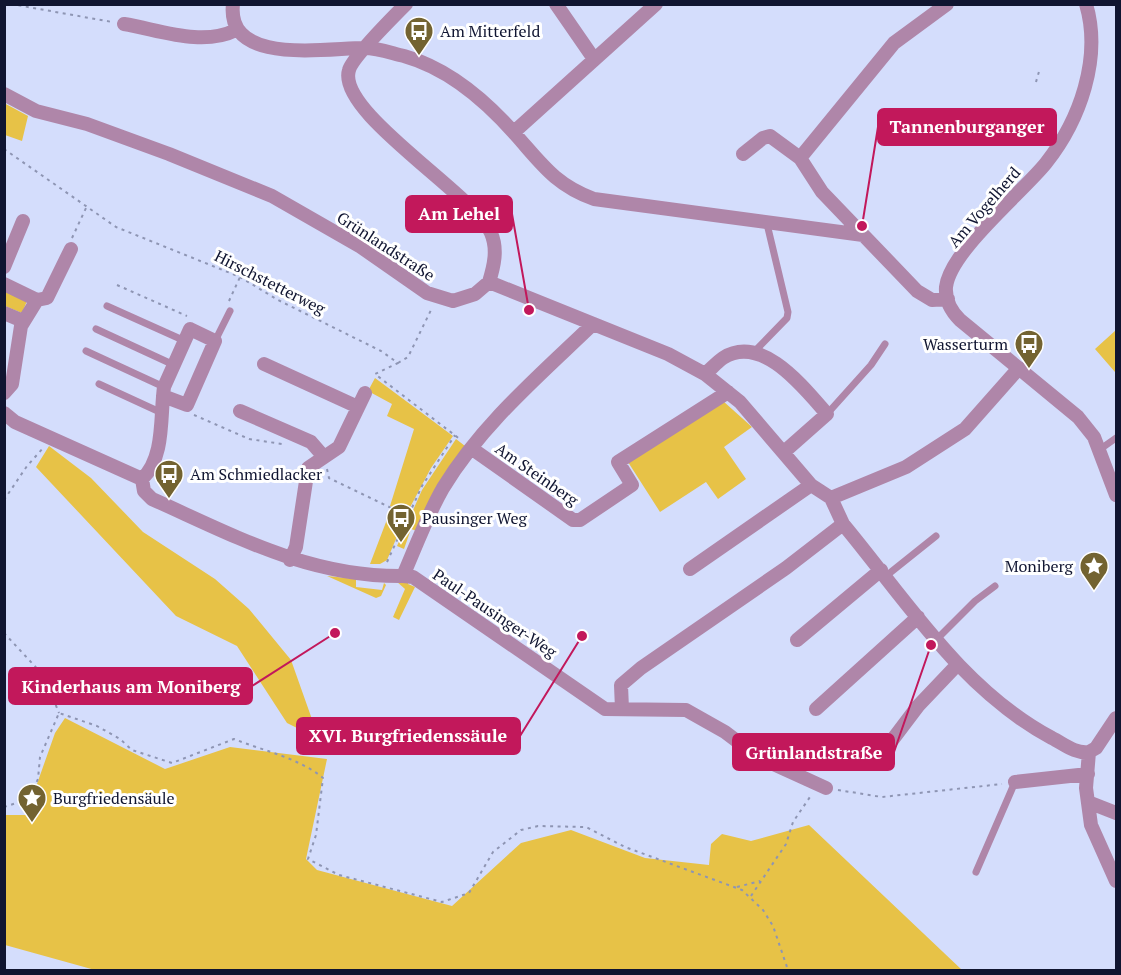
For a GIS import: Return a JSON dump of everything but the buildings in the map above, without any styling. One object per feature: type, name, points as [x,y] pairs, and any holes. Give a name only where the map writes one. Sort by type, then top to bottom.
[{"type":"street","points":[[233,4],[232,15],[236,30],[244,38],[274,49],[367,48],[409,57],[440,71],[480,99],[514,132],[554,178],[577,193],[594,199],[767,224],[863,235]]},
{"type":"street","points":[[406,4],[355,59],[348,71],[355,97],[424,167],[483,219],[492,234],[495,254],[489,282],[668,354],[705,374],[728,392],[810,485],[831,498],[843,524],[957,665],[1024,723],[1078,752],[1089,752],[1096,748],[1116,718]]},
{"type":"street","points":[[556,4],[594,59]]},
{"type":"street","points":[[514,132],[656,4]]},
{"type":"street","points":[[800,158],[894,43],[946,4]]},
{"type":"street","name":"Am Vogelherd","points":[[948,299],[946,287],[976,237],[1045,164],[1066,131],[1090,69],[1091,28],[1086,4]]},
{"type":"street","points":[[124,24],[204,39],[223,37],[236,30]]},
{"type":"street","name":"Grünlandstraße","points":[[4,94],[36,111],[87,124],[272,196],[361,247],[427,293],[437,297],[453,301],[475,294],[489,282]]},
{"type":"street","points":[[743,154],[762,138],[770,136],[800,158],[822,192],[918,291],[932,300],[948,299],[950,310],[960,320],[1078,417],[1094,437],[1116,495]]},
{"type":"street","points":[[4,267],[23,221]]},
{"type":"street","points":[[4,284],[37,300],[47,298],[71,249]]},
{"type":"street","points":[[4,313],[23,321],[28,319],[37,300]]},
{"type":"street","points":[[4,393],[12,384],[23,321]]},
{"type":"street","points":[[142,479],[144,491],[152,499],[290,560],[343,573],[403,576],[427,517],[444,486],[471,448],[500,413],[593,324]]},
{"type":"street","points":[[142,479],[151,470],[154,462],[163,392],[187,335],[215,341],[187,405],[163,392]]},
{"type":"street","points":[[705,374],[724,357],[754,352],[774,362],[827,414],[784,453]]},
{"type":"street","points":[[264,364],[358,407]]},
{"type":"street","points":[[831,498],[906,467],[965,429],[1019,368]]},
{"type":"street","name":"Am Steinberg","points":[[471,448],[573,520],[580,520],[632,485],[618,462],[728,392]]},
{"type":"street","points":[[290,560],[296,547],[308,468],[339,447],[365,393]]},
{"type":"street","points":[[240,411],[311,442],[324,457]]},
{"type":"street","points":[[4,412],[15,422],[53,437],[142,479]]},
{"type":"street","points":[[690,570],[810,485]]},
{"type":"street","points":[[622,709],[621,685],[641,668],[786,568],[843,524]]},
{"type":"street","points":[[797,640],[884,573]]},
{"type":"street","name":"Paul-Pausinger-Weg","points":[[403,576],[413,577],[605,709],[686,710],[725,732],[758,757],[822,786]]},
{"type":"street","points":[[816,709],[918,616]]},
{"type":"street","points":[[886,747],[918,706],[957,665]]},
{"type":"street","points":[[1089,752],[1088,802],[1091,825],[1116,881]]},
{"type":"street","points":[[1015,782],[1088,774]]},
{"type":"street","points":[[1088,802],[1116,813]]},
{"type":"lane","points":[[754,352],[787,318],[788,312],[767,224]]},
{"type":"lane","points":[[107,306],[187,335]]},
{"type":"lane","points":[[215,341],[230,311]]},
{"type":"lane","points":[[96,328],[174,364]]},
{"type":"lane","points":[[827,414],[871,365],[885,344]]},
{"type":"lane","points":[[86,351],[163,392]]},
{"type":"lane","points":[[99,384],[162,413]]},
{"type":"lane","points":[[1099,450],[1116,438]]},
{"type":"lane","points":[[884,573],[936,536]]},
{"type":"lane","points":[[937,639],[975,601],[995,586]]},
{"type":"lane","points":[[976,872],[1015,782]]},
{"type":"path","points":[[11,4],[124,24]]},
{"type":"path","points":[[1036,82],[1040,68]]},
{"type":"path","name":"Hirschstetterweg","points":[[4,149],[86,207],[136,237],[240,277],[278,300],[381,351],[398,363]]},
{"type":"path","points":[[71,249],[69,244],[86,207]]},
{"type":"path","points":[[232,294],[240,277]]},
{"type":"path","points":[[117,285],[190,318],[187,335]]},
{"type":"path","points":[[437,297],[408,357],[375,374],[471,448]]},
{"type":"path","points":[[187,405],[191,413],[249,439],[289,445]]},
{"type":"path","points":[[385,567],[431,471],[455,435]]},
{"type":"path","points":[[4,500],[27,466],[53,437]]},
{"type":"path","points":[[324,457],[329,478],[408,516]]},
{"type":"path","points":[[4,633],[44,676],[59,712],[40,757],[33,792],[29,799],[4,807]]},
{"type":"path","points":[[59,712],[97,726],[120,739],[132,750],[172,763],[234,739],[307,765],[323,778],[323,790],[308,859],[339,874],[442,902],[469,893],[493,852],[520,830],[537,826],[586,827],[625,847],[742,890],[751,896],[773,926],[788,970]]},
{"type":"path","points":[[751,896],[786,844],[793,822],[822,786],[882,797],[1015,782]]},
{"type":"path","points":[[734,888],[760,881]]},
{"type":"shaded area","points":[[4,103],[28,116],[22,141],[5,135]]},
{"type":"shaded area","points":[[4,291],[27,301],[22,313],[5,306]]},
{"type":"shaded area","points":[[1116,330],[1116,371],[1115,372],[1095,349]]},
{"type":"shaded area","points":[[375,378],[453,436],[431,468],[407,513],[390,506],[414,429],[387,416],[392,404],[368,391]]},
{"type":"shaded area","points":[[723,401],[752,427],[724,447],[746,479],[718,499],[706,482],[660,512],[628,462]]},
{"type":"shaded area","points":[[456,439],[465,446],[417,531],[411,529],[404,549],[397,546],[422,490]]},
{"type":"shaded area","points":[[49,446],[91,478],[143,532],[215,579],[249,609],[291,660],[319,739],[287,723],[237,646],[176,616],[36,467]]},
{"type":"shaded area","points":[[391,509],[406,516],[387,560],[380,564],[370,564]]},
{"type":"shaded area","points":[[327,576],[356,579],[356,587],[382,590],[384,583],[386,585],[381,596],[376,598]]},
{"type":"shaded area","points":[[408,580],[408,584],[415,587],[399,620],[393,617],[405,589],[396,581]]},
{"type":"shaded area","points":[[65,718],[165,769],[230,747],[327,759],[306,859],[317,870],[452,906],[521,843],[571,830],[645,858],[709,865],[711,844],[722,834],[751,841],[809,825],[962,970],[95,970],[5,945],[5,815],[26,815],[55,733]]},
{"type":"place","name":"Am Mitterfeld","points":[[419,56]]},
{"type":"place","name":"Tannenburganger","points":[[862,226]]},
{"type":"place","name":"Am Lehel","points":[[529,310]]},
{"type":"place","name":"Wasserturm","points":[[1029,370]]},
{"type":"place","name":"Am Schmiedlacker","points":[[169,500]]},
{"type":"place","name":"Pausinger Weg","points":[[401,544]]},
{"type":"place","name":"Moniberg","points":[[1094,592]]},
{"type":"place","name":"Kinderhaus am Moniberg","points":[[335,633]]},
{"type":"place","name":"XVI. Burgfriedenssäule","points":[[582,636]]},
{"type":"place","name":"Grünlandstraße","points":[[931,645]]},
{"type":"place","name":"Burgfriedensäule","points":[[32,824]]}]
